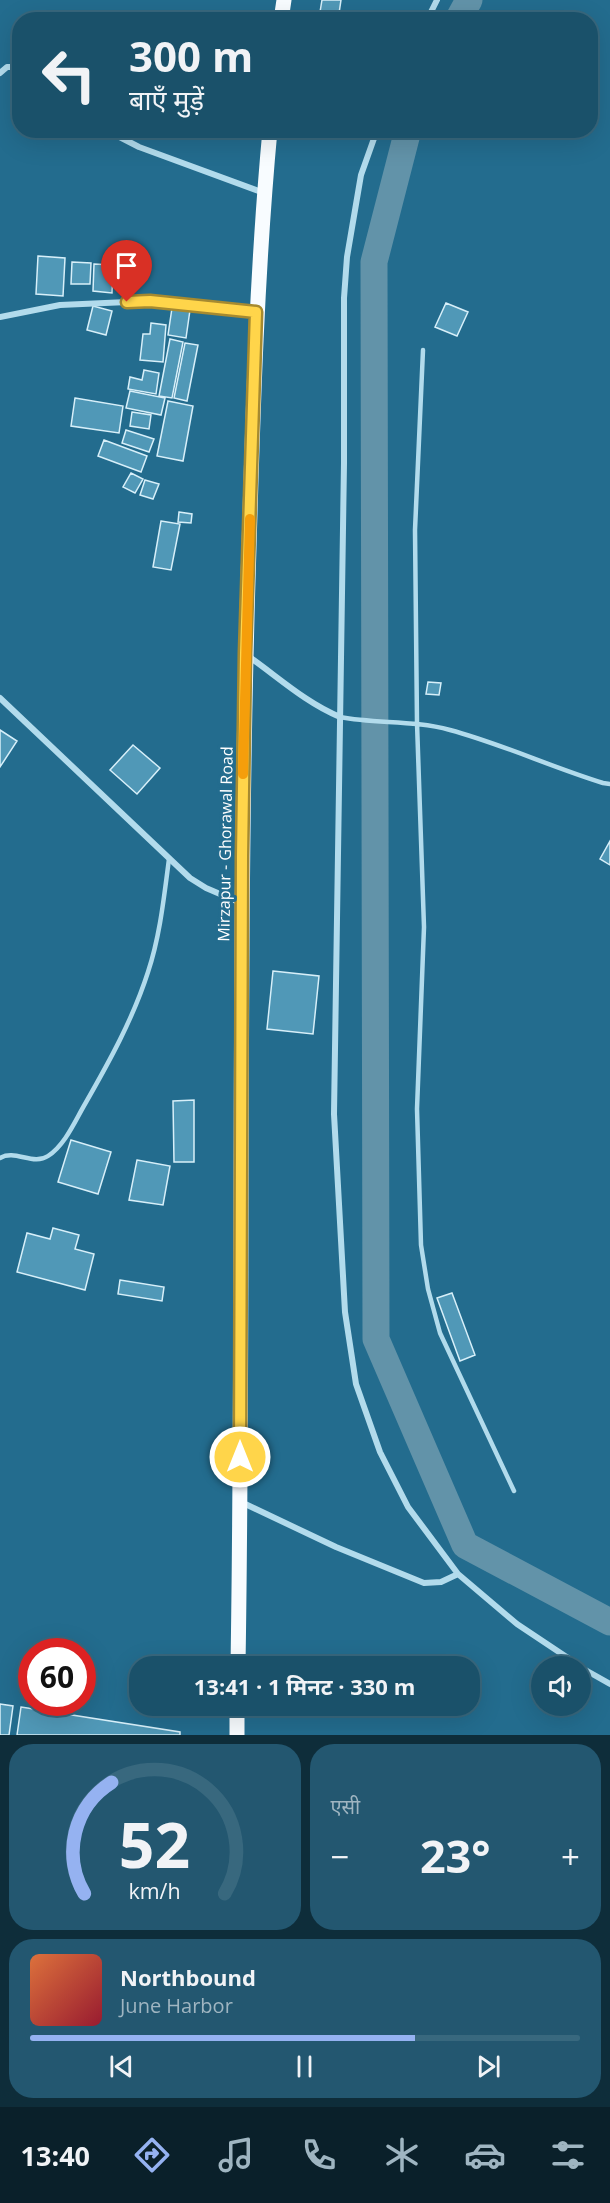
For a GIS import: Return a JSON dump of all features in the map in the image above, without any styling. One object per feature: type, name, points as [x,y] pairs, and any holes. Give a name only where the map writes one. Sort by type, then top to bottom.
[{"type":"main road","name":"Mirzapur - Ghorawal Road","points":[[238,1656],[245,653],[256,312],[269,138]]},
{"type":"main road","points":[[237,1716],[237,1735]]},
{"type":"street","points":[[122,138],[139,147],[265,193]]},
{"type":"street","points":[[373,138],[361,175],[347,257],[344,298],[344,463],[334,1114],[345,1312],[356,1384],[380,1452],[408,1508],[458,1574],[517,1624],[564,1656]]},
{"type":"street","points":[[0,316],[60,305],[150,301],[256,312]]},
{"type":"street","points":[[245,653],[308,700],[340,717]]},
{"type":"street","points":[[0,698],[190,878],[206,888],[242,903]]},
{"type":"street","points":[[240,1502],[336,1547],[424,1583],[441,1582],[458,1574]]},
{"type":"street","points":[[591,1673],[610,1683]]},
{"type":"lane","points":[[423,350],[415,530],[417,723],[424,927],[417,1109],[422,1245],[428,1289],[440,1333],[514,1491]]},
{"type":"lane","points":[[340,717],[417,723],[459,733],[556,769],[610,784]]},
{"type":"lane","points":[[0,1158],[10,1155],[34,1160],[45,1158],[55,1151],[112,1055],[148,973],[155,946],[169,859]]},
{"type":"building","points":[[322,0],[341,0],[339,12],[320,12]]},
{"type":"building","points":[[38,256],[65,258],[63,296],[36,294]]},
{"type":"building","points":[[72,262],[91,263],[90,284],[71,284]]},
{"type":"building","points":[[94,264],[113,265],[112,293],[93,291]]},
{"type":"building","points":[[446,303],[468,312],[457,336],[435,327]]},
{"type":"building","points":[[93,306],[112,311],[106,335],[87,330]]},
{"type":"building","points":[[172,308],[190,310],[186,338],[168,335]]},
{"type":"building","points":[[151,323],[166,325],[163,362],[140,360],[143,334],[150,334]]},
{"type":"building","points":[[170,339],[183,342],[172,398],[159,396]]},
{"type":"building","points":[[185,343],[198,345],[187,401],[174,398]]},
{"type":"building","points":[[144,370],[159,373],[156,394],[128,389],[130,377],[142,380]]},
{"type":"building","points":[[130,391],[165,398],[161,415],[126,408]]},
{"type":"building","points":[[75,398],[123,406],[119,433],[71,426]]},
{"type":"building","points":[[168,401],[193,406],[183,461],[157,456]]},
{"type":"building","points":[[132,412],[151,415],[149,429],[130,426]]},
{"type":"building","points":[[126,430],[154,439],[149,452],[122,443]]},
{"type":"building","points":[[104,440],[147,456],[141,472],[98,456]]},
{"type":"building","points":[[131,473],[143,479],[135,493],[123,487]]},
{"type":"building","points":[[145,480],[159,484],[153,499],[140,495]]},
{"type":"building","points":[[179,512],[192,514],[191,523],[178,522]]},
{"type":"building","points":[[161,521],[180,524],[171,570],[153,567]]},
{"type":"building","points":[[428,682],[441,683],[439,695],[426,694]]},
{"type":"building","points":[[0,730],[17,741],[0,767]]},
{"type":"building","points":[[133,745],[160,768],[137,794],[110,770]]},
{"type":"building","points":[[610,841],[610,865],[600,859]]},
{"type":"building","points":[[273,971],[319,976],[313,1034],[267,1029]]},
{"type":"building","points":[[194,1100],[194,1162],[174,1162],[173,1101]]},
{"type":"building","points":[[71,1140],[111,1152],[98,1194],[58,1182]]},
{"type":"building","points":[[137,1160],[170,1166],[163,1205],[129,1200]]},
{"type":"building","points":[[53,1228],[79,1235],[75,1249],[94,1254],[85,1290],[17,1272],[27,1233],[50,1239]]},
{"type":"building","points":[[120,1280],[164,1287],[162,1301],[118,1294]]},
{"type":"building","points":[[452,1293],[475,1355],[460,1361],[437,1298]]},
{"type":"building","points":[[0,1704],[13,1706],[9,1735],[0,1735]]},
{"type":"building","points":[[20,1716],[78,1716],[180,1732],[180,1735],[17,1735]]},
{"type":"waterway","points":[[462,12],[469,0]]},
{"type":"waterway","points":[[406,138],[374,262],[376,1339],[465,1545],[610,1622]]},
{"type":"slow traffic","points":[[243,774],[250,519]]},
{"type":"route","points":[[127,302],[150,301],[256,312],[245,653],[242,857],[240,1457]]}]
